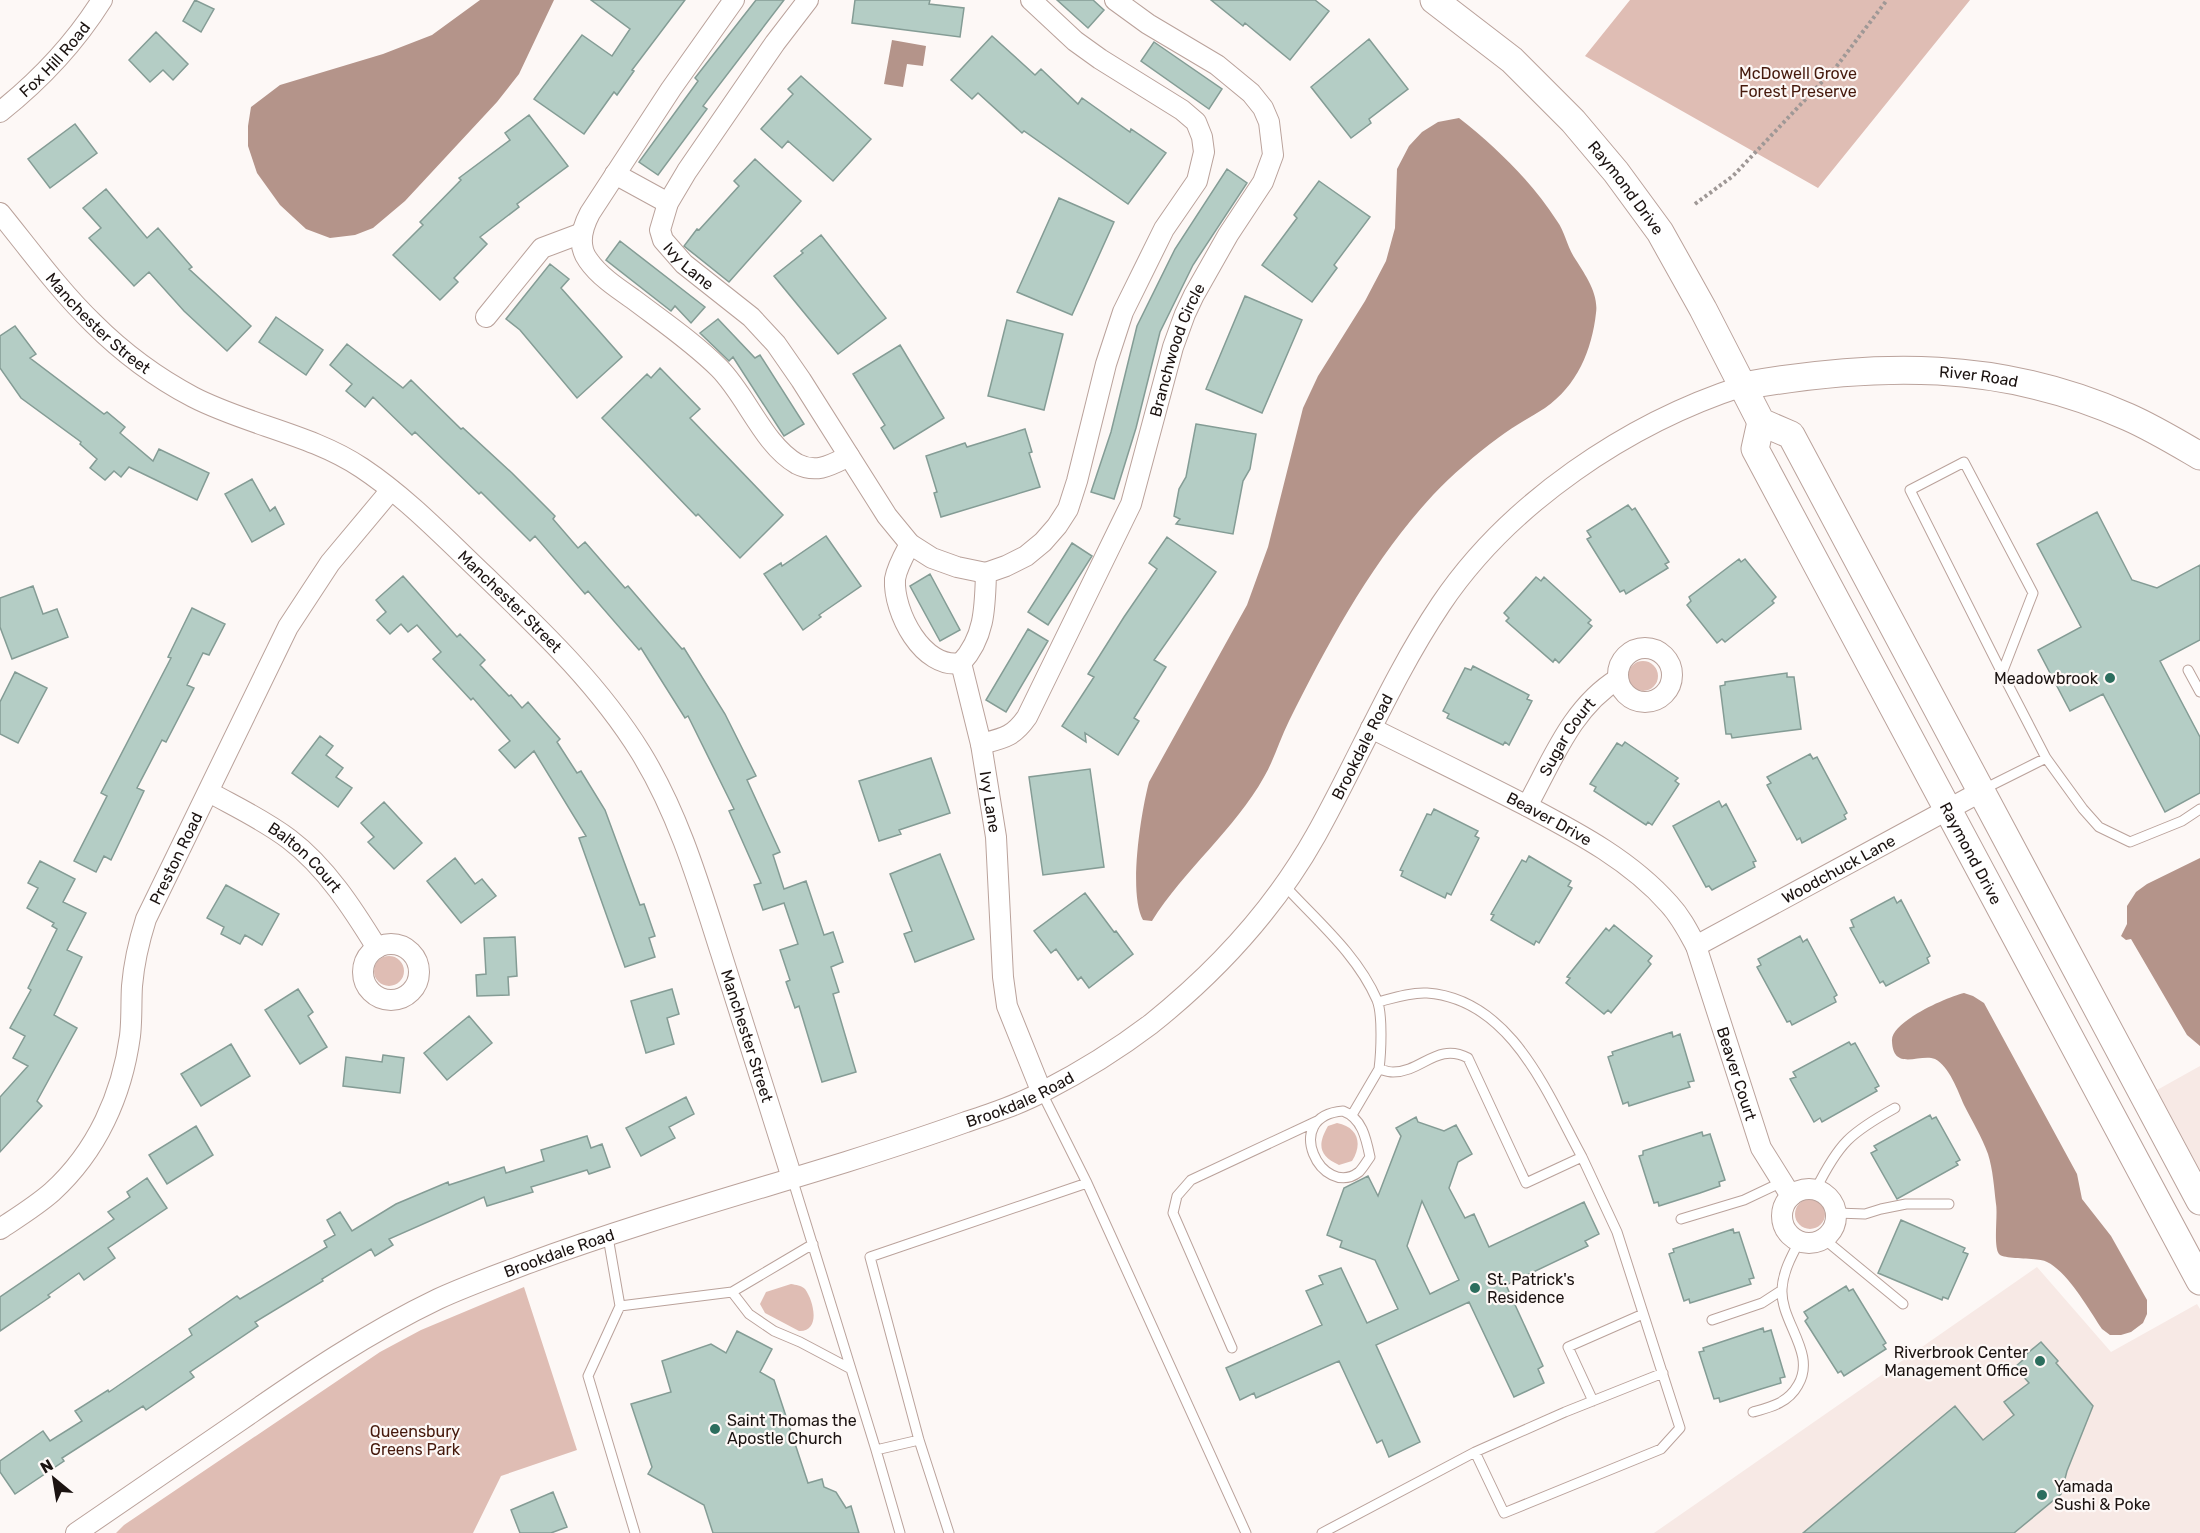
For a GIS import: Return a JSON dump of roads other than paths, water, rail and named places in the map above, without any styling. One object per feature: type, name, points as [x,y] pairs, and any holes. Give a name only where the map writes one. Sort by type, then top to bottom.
[{"type":"street","name":"Fox Hill Road","points":[[0,112],[34,83],[64,51],[102,0]]},
{"type":"street","points":[[734,0],[590,213],[582,233],[582,249],[593,266],[611,283],[694,345],[720,369],[734,384],[765,432],[790,458],[806,468],[815,470],[849,456]]},
{"type":"street","name":"Ivy Lane","points":[[808,0],[687,171],[668,203],[660,230],[663,240],[684,264],[751,317],[776,344],[887,516],[910,544],[932,558],[957,567],[986,573]]},
{"type":"street","points":[[910,544],[896,577],[898,609],[910,633],[935,657],[951,664],[961,663],[972,651],[982,626],[986,573],[1026,556],[1043,542],[1068,509],[1109,356],[1124,312],[1164,229],[1197,181],[1204,152],[1202,137],[1196,122],[1182,110],[1075,41],[1031,0]]},
{"type":"street","name":"Branchwood Circle","points":[[981,744],[1008,737],[1027,717],[1131,504],[1173,348],[1185,314],[1228,235],[1263,182],[1273,156],[1269,122],[1263,108],[1251,93],[1217,65],[1148,24],[1115,0]]},
{"type":"street","name":"Raymond Drive","points":[[1434,0],[1512,60],[1573,122],[1616,172],[1660,232],[1761,422],[1755,449],[2200,1281]]},
{"type":"street","points":[[615,174],[668,203]]},
{"type":"street","name":"Manchester Street","points":[[0,213],[72,301],[94,324],[152,372],[195,398],[305,440],[349,460],[391,490],[540,629],[606,703],[641,753],[669,806],[689,854],[792,1178]]},
{"type":"street","points":[[486,317],[542,248],[582,233]]},
{"type":"street","name":"River Road","points":[[1743,386],[1857,371],[1914,369],[1993,375],[2041,386],[2085,400],[2157,431],[2200,456]]},
{"type":"street","name":"Brookdale Road","points":[[76,1533],[281,1392],[360,1341],[439,1299],[528,1263],[920,1139],[1005,1109],[1042,1093],[1097,1061],[1149,1025],[1198,982],[1239,941],[1284,885],[1315,837],[1402,668],[1442,602],[1475,560],[1524,511],[1564,478],[1606,450],[1685,408],[1743,386]]},
{"type":"street","points":[[1761,422],[1791,435],[2200,1201]]},
{"type":"street","name":"Preston Road","points":[[0,1229],[53,1191],[87,1153],[101,1130],[121,1083],[130,1033],[132,984],[139,942],[146,919],[288,627],[330,563],[391,490]]},
{"type":"street","name":"Ivy Lane","points":[[961,663],[981,744],[996,837],[1003,977],[1007,1006],[1042,1093]]},
{"type":"street","name":"Sugar Court","points":[[1527,806],[1565,736],[1582,711],[1598,694],[1618,679]]},
{"type":"street","name":"Beaver Drive","points":[[1371,728],[1574,831],[1630,868],[1670,904],[1682,919],[1696,946]]},
{"type":"street","name":"Woodchuck Lane","points":[[1696,946],[1982,791]]},
{"type":"street","name":"Balton Court","points":[[209,792],[262,820],[291,841],[315,863],[339,892],[377,948]]},
{"type":"street","name":"Beaver Court","points":[[1696,946],[1761,1148],[1786,1189]]},
{"type":"street","points":[[1786,1189],[1816,1190],[1830,1198],[1837,1213],[1834,1228],[1824,1239],[1807,1244],[1799,1242],[1785,1230],[1782,1212],[1786,1189]]},
{"type":"lane","points":[[2002,673],[2033,593],[1964,462],[1910,490],[2002,673],[2046,758],[2099,827],[2130,842],[2182,821],[2200,809]]},
{"type":"lane","points":[[2188,670],[2200,692]]},
{"type":"lane","points":[[1982,791],[2046,758]]},
{"type":"lane","points":[[1284,885],[1326,927],[1356,964],[1377,1002],[1381,1050],[1379,1069],[1352,1114]]},
{"type":"lane","points":[[1377,1002],[1426,993],[1454,999],[1475,1008],[1495,1021],[1516,1045],[1537,1076],[1582,1157],[1617,1232],[1680,1428],[1660,1449],[1504,1513],[1475,1452]]},
{"type":"lane","points":[[1379,1069],[1394,1072],[1411,1068],[1445,1052],[1458,1053],[1468,1058],[1526,1183],[1582,1157]]},
{"type":"lane","points":[[1042,1093],[1087,1183],[1246,1533]]},
{"type":"lane","points":[[1816,1190],[1831,1160],[1846,1140],[1865,1124],[1895,1108]]},
{"type":"lane","points":[[1232,1348],[1173,1213],[1177,1196],[1191,1180],[1332,1112],[1343,1111],[1352,1114],[1366,1139],[1370,1157],[1359,1172],[1346,1177],[1332,1176],[1320,1166],[1311,1149],[1311,1134],[1317,1121]]},
{"type":"lane","points":[[792,1178],[900,1533]]},
{"type":"lane","points":[[949,1533],[919,1440],[870,1257],[1087,1183]]},
{"type":"lane","points":[[1681,1219],[1786,1189]]},
{"type":"lane","points":[[1837,1213],[1865,1214],[1906,1204],[1949,1204]]},
{"type":"lane","points":[[608,1237],[620,1306],[588,1376],[635,1533]]},
{"type":"lane","points":[[1824,1239],[1903,1304]]},
{"type":"lane","points":[[1753,1412],[1775,1406],[1793,1395],[1802,1379],[1804,1360],[1785,1311],[1782,1290],[1786,1269],[1799,1242]]},
{"type":"lane","points":[[620,1306],[732,1292],[813,1244]]},
{"type":"lane","points":[[1712,1320],[1762,1303],[1782,1290]]},
{"type":"lane","points":[[732,1292],[749,1314],[774,1331],[851,1369]]},
{"type":"lane","points":[[1593,1401],[1568,1347],[1643,1314]]},
{"type":"lane","points":[[1322,1533],[1475,1452],[1663,1373]]},
{"type":"lane","points":[[876,1450],[919,1440]]},
{"type":"place","name":"Meadowbrook","points":[[2110,678]]},
{"type":"place","name":"St. Patrick's Residence","points":[[1475,1288]]},
{"type":"place","name":"Riverbrook Center Management Office","points":[[2040,1361]]},
{"type":"place","name":"Saint Thomas the Apostle Church","points":[[715,1429]]},
{"type":"place","name":"Yamada Sushi & Poke","points":[[2042,1495]]},
{"type":"park label","name":"McDowell Grove Forest Preserve","points":[[1798,82]]},
{"type":"park label","name":"Queensbury Greens Park","points":[[415,1440]]}]
